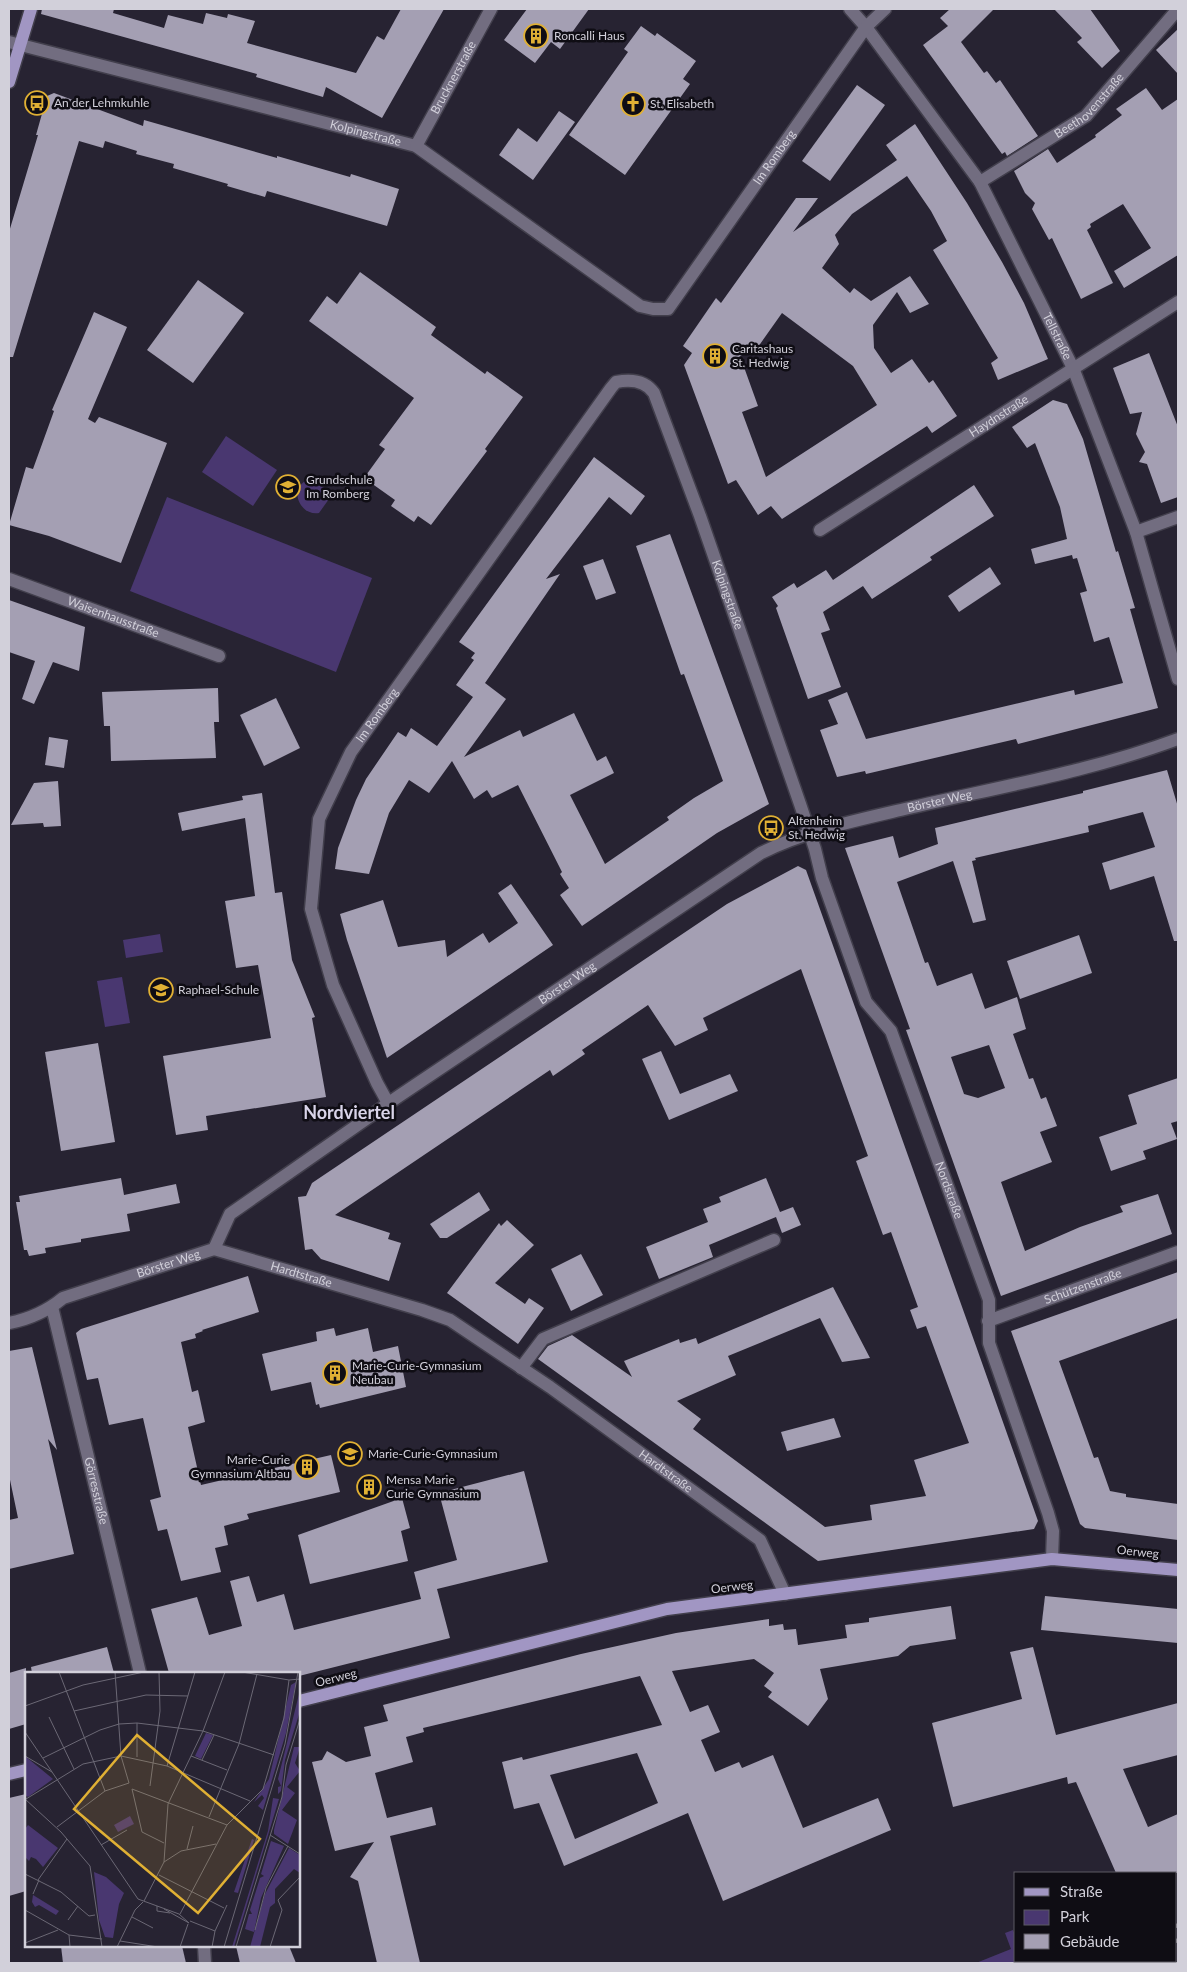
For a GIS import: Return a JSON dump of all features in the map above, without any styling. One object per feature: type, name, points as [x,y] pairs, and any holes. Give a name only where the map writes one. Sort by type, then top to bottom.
[{"type":"main road","points":[[9,82],[14,44],[31,9]]},
{"type":"main road","name":"Oerweg","points":[[300,1701],[667,1609],[1052,1559],[1178,1570]]},
{"type":"main road","points":[[9,1774],[25,1770]]},
{"type":"street","name":"Brucknerstraße","points":[[416,146],[491,9]]},
{"type":"street","name":"Tellstraße","points":[[850,9],[866,26],[980,182],[1073,368],[1136,532],[1178,679]]},
{"type":"street","name":"Im Romberg","points":[[668,308],[866,26],[885,9]]},
{"type":"street","name":"Beethovenstraße","points":[[980,182],[1086,116],[1178,9]]},
{"type":"street","name":"Kolpingstraße","points":[[14,44],[416,146],[640,306],[652,309],[668,308]]},
{"type":"street","name":"Haydnstraße","points":[[820,530],[1178,302]]},
{"type":"street","name":"Kolpingstraße","points":[[624,381],[641,382],[650,386],[654,393],[700,516],[810,832]]},
{"type":"street","name":"Im Romberg","points":[[388,1103],[377,1083],[333,985],[312,909],[319,818],[351,752],[380,710],[616,382],[624,381]]},
{"type":"street","points":[[1136,532],[1178,517]]},
{"type":"street","name":"Waisenhausstraße","points":[[9,579],[219,656]]},
{"type":"street","name":"Börster Weg","points":[[9,1323],[30,1319],[52,1308],[63,1298],[214,1249],[230,1214],[388,1103],[761,853],[810,832],[1148,750],[1178,738]]},
{"type":"street","name":"Nordstraße","points":[[810,832],[822,878],[866,1002],[891,1031],[988,1300],[989,1343],[1048,1513],[1052,1531],[1052,1559]]},
{"type":"street","points":[[521,1368],[543,1339],[774,1240]]},
{"type":"street","name":"Hardtstraße","points":[[214,1249],[450,1320],[521,1368],[760,1540],[786,1594]]},
{"type":"street","name":"Schützenstraße","points":[[988,1321],[1178,1252]]},
{"type":"street","name":"Görresstraße","points":[[52,1308],[140,1672]]},
{"type":"street","points":[[204,1947],[205,1963]]},
{"type":"green space","points":[[226,436],[277,470],[253,506],[202,472]]},
{"type":"green space","points":[[305,481],[313,482],[326,489],[329,499],[319,513],[307,511],[299,502],[298,491]]},
{"type":"green space","points":[[167,497],[372,578],[336,672],[130,591]]},
{"type":"green space","points":[[160,934],[163,952],[126,958],[123,940]]},
{"type":"green space","points":[[122,977],[130,1023],[105,1027],[97,981]]},
{"type":"green space","points":[[1013,1930],[1014,1932],[1014,1962],[1032,1962],[976,1963],[1011,1949],[1005,1933]]},
{"type":"building","points":[[42,9],[114,9],[113,13],[164,28],[168,15],[203,24],[206,13],[227,18],[228,14],[255,21],[247,43],[356,73],[377,36],[384,40],[401,9],[444,9],[382,118],[326,87],[323,97],[256,77],[257,74],[41,14]]},
{"type":"building","name":"Roncalli Haus","points":[[527,9],[589,9],[560,49],[551,42],[535,63],[504,40]]},
{"type":"building","points":[[950,9],[994,9],[961,42],[984,73],[987,71],[996,83],[1000,80],[1038,136],[1007,156],[1005,152],[1002,154],[923,45],[948,26],[940,18]]},
{"type":"building","points":[[1054,9],[1090,9],[1120,51],[1102,68],[1077,42],[1082,38]]},
{"type":"building","name":"St. Elisabeth","points":[[641,26],[655,36],[657,33],[696,61],[683,79],[690,84],[625,175],[569,135],[628,52],[624,49]]},
{"type":"building","points":[[1178,29],[1178,74],[1156,50]]},
{"type":"building","points":[[857,85],[885,105],[830,181],[802,161]]},
{"type":"building","points":[[1146,88],[1162,110],[1178,99],[1178,255],[1124,288],[1114,271],[1151,248],[1123,204],[1090,224],[1091,227],[1087,230],[1113,283],[1081,299],[1052,238],[1049,240],[1032,209],[1035,203],[1025,193],[1014,171],[1048,149],[1057,163],[1096,137],[1095,135],[1122,115],[1116,109]]},
{"type":"building","points":[[54,93],[143,126],[144,120],[277,158],[277,156],[350,177],[351,174],[399,189],[387,226],[267,191],[265,197],[227,186],[228,184],[173,168],[174,164],[136,154],[137,151],[105,141],[103,148],[79,141],[13,357],[9,357],[9,232],[38,135],[36,135],[47,96]]},
{"type":"building","points":[[559,111],[575,122],[533,180],[499,155],[518,128],[537,142]]},
{"type":"building","name":"Caritashaus St. Hedwig","points":[[915,124],[967,203],[1002,262],[1024,303],[1048,359],[998,380],[991,363],[998,358],[933,250],[947,241],[931,211],[907,176],[852,214],[835,235],[839,244],[822,268],[850,293],[854,288],[871,301],[910,276],[929,304],[910,313],[897,292],[873,325],[874,348],[891,373],[912,359],[929,383],[933,380],[957,416],[932,433],[927,426],[782,519],[771,506],[758,515],[736,480],[728,484],[684,365],[692,353],[683,346],[716,298],[721,303],[796,198],[818,198],[793,232],[897,160],[886,145]],"holes":[[[782,313],[853,366],[877,405],[766,477],[742,412],[758,406],[740,356],[758,347]]]},
{"type":"building","points":[[360,272],[436,327],[431,335],[485,374],[487,371],[523,397],[485,449],[487,451],[431,525],[418,516],[414,522],[391,506],[395,500],[364,478],[385,449],[379,445],[414,398],[309,321],[327,296],[337,304]]},
{"type":"building","points":[[198,280],[244,313],[193,383],[147,350]]},
{"type":"building","points":[[94,312],[127,327],[88,419],[95,423],[99,417],[167,443],[121,563],[49,536],[9,525],[26,467],[33,469],[54,411],[52,410]]},
{"type":"building","points":[[1149,353],[1178,427],[1178,497],[1161,503],[1147,464],[1139,462],[1145,452],[1136,434],[1142,412],[1130,414],[1113,368]]},
{"type":"building","points":[[1053,400],[1067,404],[1083,439],[1116,552],[1118,551],[1135,608],[1130,609],[1158,708],[1018,744],[1016,739],[866,774],[865,771],[837,777],[820,730],[838,724],[828,700],[847,692],[866,739],[1074,690],[1075,695],[1123,683],[1109,637],[1094,642],[1080,593],[1087,591],[1077,558],[1073,559],[1072,555],[1035,564],[1031,549],[1067,539],[1060,507],[1035,443],[1027,448],[1012,427]]},
{"type":"building","points":[[594,457],[645,496],[631,515],[609,497],[546,579],[560,574],[485,683],[506,699],[464,757],[520,730],[523,737],[574,713],[597,761],[606,756],[614,773],[570,795],[605,864],[669,820],[667,817],[694,798],[723,781],[684,674],[681,675],[636,546],[670,534],[769,804],[717,833],[582,926],[560,895],[569,888],[560,874],[562,872],[518,785],[492,798],[487,790],[474,799],[452,761],[429,793],[409,780],[389,813],[369,874],[335,869],[338,848],[356,800],[366,779],[398,732],[406,737],[411,728],[437,746],[473,697],[456,685],[474,660],[471,658],[475,653],[459,642]]},
{"type":"building","points":[[974,485],[994,516],[930,557],[932,560],[872,599],[863,586],[823,612],[830,630],[821,633],[841,687],[808,699],[776,608],[778,606],[772,597],[794,583],[797,588],[826,570],[833,580]]},
{"type":"building","points":[[603,559],[616,593],[596,600],[583,566]]},
{"type":"building","points":[[990,567],[1001,584],[959,612],[948,596]]},
{"type":"building","points":[[9,600],[85,627],[79,671],[53,662],[34,704],[22,699],[35,661],[9,652]]},
{"type":"building","points":[[218,688],[219,722],[214,722],[216,758],[111,761],[110,726],[104,726],[102,692]]},
{"type":"building","points":[[276,698],[300,748],[264,766],[240,715]]},
{"type":"building","points":[[49,737],[68,740],[64,768],[45,765]]},
{"type":"building","points":[[1167,770],[1178,807],[1178,941],[1174,941],[1154,876],[1110,890],[1102,863],[1155,847],[1143,812],[1088,826],[1089,832],[975,858],[976,860],[972,861],[986,920],[973,923],[953,861],[897,882],[925,963],[928,962],[937,986],[972,973],[985,1009],[1017,997],[1026,1029],[1013,1034],[1029,1079],[1033,1078],[1041,1099],[1046,1097],[1057,1126],[1040,1132],[1052,1162],[1001,1182],[1025,1251],[1080,1227],[1123,1212],[1120,1206],[1158,1194],[1172,1234],[1001,1296],[906,1030],[910,1029],[845,848],[893,836],[899,858],[938,844],[935,828],[1083,793],[1083,791]],"holes":[[[989,1045],[1005,1088],[978,1098],[964,1094],[951,1057]]]},
{"type":"building","points":[[58,781],[61,826],[44,827],[43,823],[11,825],[34,783]]},
{"type":"building","points":[[262,793],[275,893],[282,892],[292,960],[315,1017],[312,1018],[326,1097],[206,1116],[208,1130],[176,1135],[163,1056],[271,1038],[258,965],[236,968],[225,901],[255,896],[245,818],[182,831],[178,813],[243,800],[242,796]]},
{"type":"building","points":[[798,866],[806,870],[976,1346],[1038,1521],[1034,1529],[818,1561],[538,1359],[548,1346],[572,1335],[632,1377],[624,1361],[679,1339],[680,1343],[696,1338],[698,1344],[833,1287],[870,1358],[842,1362],[820,1318],[728,1356],[736,1375],[677,1401],[701,1419],[693,1429],[825,1527],[872,1520],[870,1505],[926,1496],[914,1460],[969,1443],[926,1326],[917,1329],[910,1310],[918,1307],[891,1232],[883,1235],[856,1161],[868,1156],[801,969],[703,1018],[708,1030],[675,1046],[648,1005],[582,1050],[585,1054],[553,1076],[550,1070],[335,1215],[390,1233],[388,1239],[401,1243],[389,1281],[321,1259],[312,1249],[305,1250],[298,1197],[306,1196],[312,1183],[727,904]]},
{"type":"building","points":[[511,884],[553,945],[387,1058],[340,914],[383,900],[398,947],[445,940],[447,957],[483,933],[489,943],[518,923],[498,893]]},
{"type":"building","points":[[1079,935],[1092,973],[1020,999],[1007,961]]},
{"type":"building","points":[[98,1043],[115,1142],[61,1151],[45,1052]]},
{"type":"building","points":[[661,1051],[680,1094],[730,1074],[738,1091],[669,1120],[642,1059]]},
{"type":"building","points":[[1178,1078],[1178,1121],[1171,1123],[1177,1139],[1143,1151],[1146,1159],[1111,1171],[1099,1137],[1137,1124],[1128,1095]]},
{"type":"building","points":[[121,1178],[124,1195],[176,1184],[180,1203],[127,1214],[130,1231],[81,1239],[81,1242],[45,1248],[46,1253],[29,1256],[27,1250],[24,1250],[16,1202],[20,1202],[19,1196]]},
{"type":"building","points":[[766,1178],[780,1212],[793,1207],[801,1225],[782,1233],[776,1217],[709,1245],[713,1257],[659,1279],[646,1247],[708,1222],[703,1209],[721,1202],[719,1197]]},
{"type":"building","points":[[479,1192],[490,1210],[447,1238],[440,1238],[430,1224]]},
{"type":"building","points":[[507,1220],[534,1245],[495,1283],[525,1304],[529,1298],[544,1308],[518,1344],[447,1293],[499,1223],[501,1226]]},
{"type":"building","points":[[581,1254],[603,1295],[571,1311],[551,1269]]},
{"type":"building","points":[[1178,1272],[1178,1318],[1059,1361],[1094,1458],[1098,1457],[1110,1491],[1126,1494],[1126,1497],[1178,1504],[1178,1540],[1085,1528],[1080,1524],[1011,1331]]},
{"type":"building","name":"Marie-Curie Gymnasium Altbau","points":[[248,1276],[259,1312],[202,1330],[195,1334],[196,1338],[181,1342],[192,1392],[198,1390],[205,1422],[188,1427],[201,1485],[331,1455],[340,1492],[247,1514],[249,1519],[224,1526],[228,1545],[215,1548],[221,1572],[181,1581],[167,1529],[158,1531],[150,1500],[161,1497],[143,1418],[109,1425],[98,1378],[87,1380],[76,1333],[81,1329]]},
{"type":"building","name":"Marie-Curie-Gymnasium Neubau","points":[[334,1328],[336,1336],[368,1328],[373,1352],[398,1346],[406,1387],[320,1408],[319,1404],[316,1405],[311,1382],[271,1391],[262,1354],[317,1341],[316,1332]]},
{"type":"building","points":[[32,1347],[57,1450],[48,1439],[74,1554],[9,1569],[9,1520],[18,1518],[9,1475],[9,1351]]},
{"type":"building","points":[[834,1418],[841,1437],[787,1451],[781,1432]]},
{"type":"building","points":[[524,1471],[548,1562],[437,1589],[450,1638],[300,1676],[300,1672],[169,1672],[151,1609],[197,1597],[209,1635],[242,1626],[230,1581],[249,1576],[257,1602],[284,1594],[294,1630],[421,1599],[414,1572],[457,1560],[439,1493]]},
{"type":"building","points":[[402,1498],[410,1528],[401,1531],[408,1561],[310,1584],[298,1535]]},
{"type":"building","points":[[1045,1596],[1178,1609],[1178,1643],[1041,1630]]},
{"type":"building","points":[[951,1606],[956,1639],[910,1646],[898,1656],[820,1669],[828,1699],[808,1726],[768,1697],[772,1692],[764,1686],[774,1673],[754,1659],[672,1671],[690,1712],[708,1705],[720,1732],[701,1740],[715,1772],[739,1762],[742,1768],[773,1755],[803,1828],[878,1798],[891,1830],[723,1901],[688,1813],[564,1866],[539,1803],[514,1809],[502,1762],[522,1757],[523,1760],[662,1725],[640,1676],[423,1728],[424,1732],[406,1737],[413,1762],[375,1773],[387,1818],[432,1807],[436,1825],[390,1836],[420,1963],[377,1963],[358,1881],[350,1877],[374,1842],[335,1851],[312,1762],[322,1760],[327,1751],[346,1762],[371,1756],[364,1727],[388,1721],[383,1705],[581,1654],[676,1633],[769,1619],[769,1626],[783,1624],[784,1630],[796,1629],[798,1645],[847,1638],[845,1625],[869,1622],[869,1618]],"holes":[[[637,1753],[658,1803],[575,1839],[550,1775]]]},
{"type":"building","points":[[107,1647],[114,1672],[32,1672],[31,1667]]},
{"type":"building","points":[[1033,1647],[1056,1735],[1178,1703],[1178,1755],[1123,1769],[1148,1827],[1178,1814],[1178,1873],[1116,1872],[1076,1782],[1068,1784],[1067,1777],[953,1807],[932,1723],[1022,1699],[1010,1652]]},
{"type":"building","points":[[26,1668],[25,1724],[9,1729],[9,1673]]},
{"type":"building","points":[[25,1794],[25,1891],[9,1896],[9,1798]]},
{"type":"building","points":[[61,1947],[182,1947],[186,1963],[63,1963]]},
{"type":"building","points":[[236,1947],[289,1947],[296,1963],[240,1963]]},
{"type":"place","name":"Roncalli Haus","points":[[536,36]]},
{"type":"place","name":"An der Lehmkuhle","points":[[37,103]]},
{"type":"place","name":"St. Elisabeth","points":[[633,104]]},
{"type":"place","name":"Caritashaus St. Hedwig","points":[[715,356]]},
{"type":"place","name":"Grundschule Im Romberg","points":[[288,487]]},
{"type":"place","name":"Altenheim St. Hedwig","points":[[771,828]]},
{"type":"place","name":"Raphael-Schule","points":[[161,990]]},
{"type":"place","name":"Marie-Curie-Gymnasium Neubau","points":[[335,1373]]},
{"type":"place","name":"Marie-Curie-Gymnasium","points":[[350,1454]]},
{"type":"place","name":"Marie-Curie Gymnasium Altbau","points":[[307,1467]]},
{"type":"place","name":"Mensa Marie Curie Gymnasium","points":[[369,1487]]},
{"type":"district","name":"Nordviertel","points":[[349,1113]]}]
